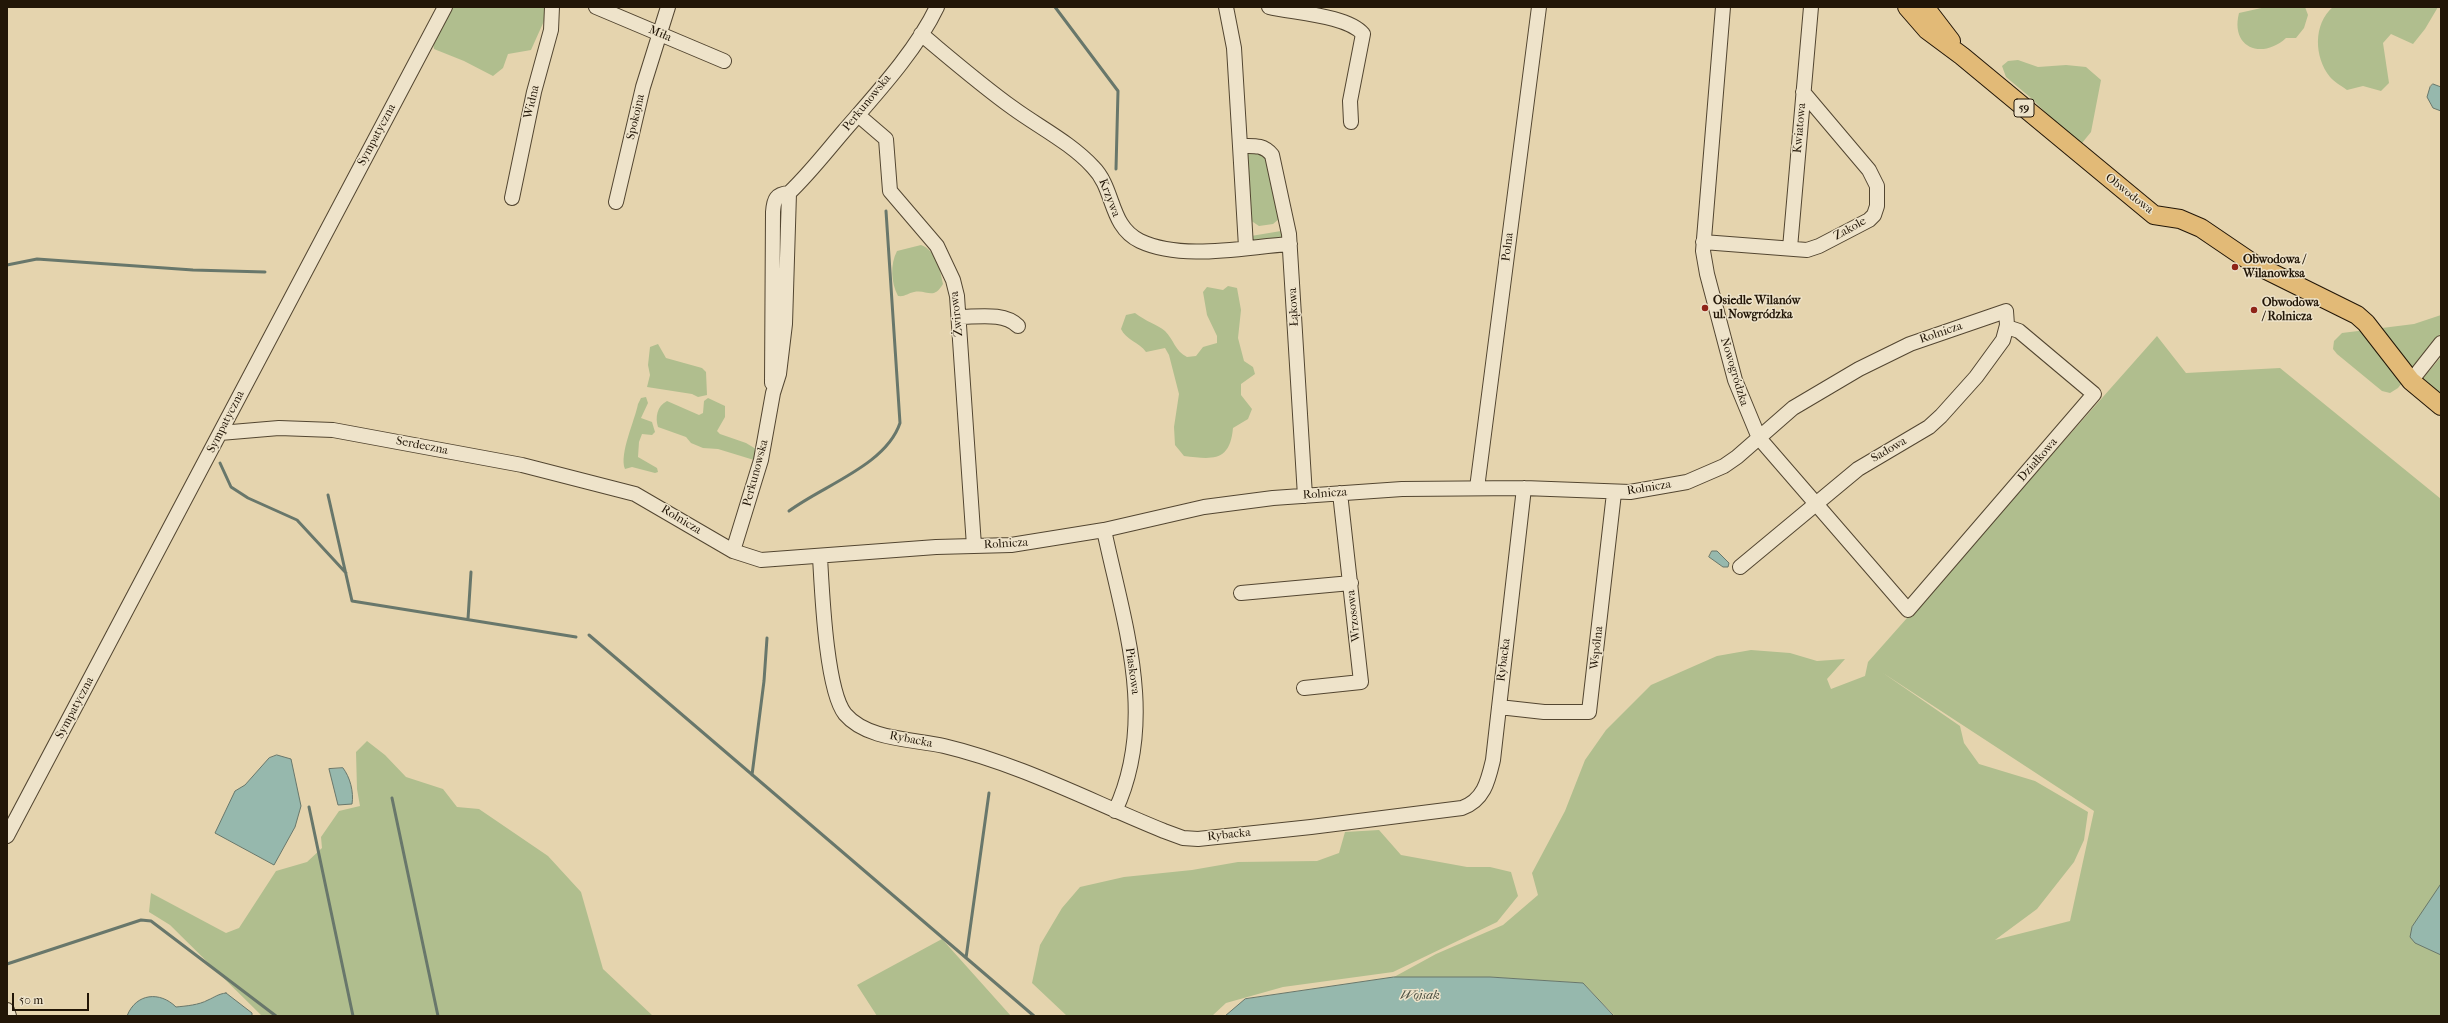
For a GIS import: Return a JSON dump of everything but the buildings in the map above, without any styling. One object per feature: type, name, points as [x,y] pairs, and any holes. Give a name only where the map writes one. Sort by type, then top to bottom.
[{"type":"main road","name":"Obwodowa","points":[[1907,7],[1927,30],[1962,56],[2154,215],[2180,219],[2201,228],[2254,264],[2357,315],[2370,328],[2411,381],[2441,406]]},
{"type":"main road","name":"Obwodowa","points":[[1925,7],[1962,56]]},
{"type":"street","name":"Sympatyczna","points":[[7,836],[446,7]]},
{"type":"street","name":"Widna","points":[[512,198],[534,92],[551,30],[552,7]]},
{"type":"street","name":"Miła","points":[[596,7],[724,61]]},
{"type":"street","name":"Spokojna","points":[[616,202],[643,87],[668,7]]},
{"type":"street","name":"Perkunowska","points":[[733,551],[761,460],[773,393],[771,370],[773,212],[776,198],[780,194],[789,193],[822,159],[921,34],[937,7]]},
{"type":"street","points":[[1226,7],[1234,48],[1246,247]]},
{"type":"street","points":[[1270,7],[1354,26],[1363,34],[1350,101],[1350,122]]},
{"type":"street","name":"Polna","points":[[1477,488],[1539,7]]},
{"type":"street","name":"Nowogródzka","points":[[1723,7],[1703,242],[1704,263],[1726,350],[1747,413],[1759,438],[1908,610]]},
{"type":"street","name":"Kwiatowa","points":[[1790,248],[1811,7]]},
{"type":"street","name":"Krzywa","points":[[921,34],[1012,107],[1091,164],[1105,182],[1119,223],[1132,237],[1150,244],[1179,251],[1290,244]]},
{"type":"street","name":"Zakole","points":[[1703,242],[1807,250],[1819,246],[1869,220],[1874,215],[1877,206],[1875,180],[1803,92]]},
{"type":"street","name":"Żwirowa","points":[[858,115],[886,138],[890,191],[936,246],[955,288],[959,317],[974,546]]},
{"type":"street","name":"Łąkowa","points":[[1240,146],[1266,148],[1272,155],[1285,209],[1290,244],[1305,496]]},
{"type":"street","name":"Rolnicza","points":[[620,489],[652,504],[733,551],[761,560],[820,557],[896,550],[1039,542],[1104,530],[1204,507],[1340,493],[1402,489],[1477,488],[1524,488],[1614,493],[1646,490],[1696,478],[1724,466],[1759,438],[1771,425],[1808,398],[1890,353],[1930,336],[2006,311]]},
{"type":"street","name":"Sadowa","points":[[1740,567],[1858,469],[1928,427],[1941,416],[1976,376],[2003,340],[2007,327],[2006,311]]},
{"type":"street","points":[[959,317],[1003,318],[1012,320],[1018,326]]},
{"type":"street","name":"Działkowa","points":[[1908,610],[2094,394],[2019,331],[2007,327]]},
{"type":"street","points":[[2411,381],[2441,343]]},
{"type":"street","name":"Serdeczna","points":[[220,433],[279,428],[333,430],[522,465],[620,489]]},
{"type":"street","name":"Rybacka","points":[[820,557],[832,683],[845,714],[858,725],[877,733],[980,754],[1183,838],[1198,838],[1311,827],[1462,808],[1471,805],[1481,794],[1488,782],[1493,760],[1524,488]]},
{"type":"street","name":"Wrzosowa","points":[[1304,688],[1361,682],[1340,493]]},
{"type":"street","name":"Wspólna","points":[[1499,707],[1544,712],[1590,712],[1614,493]]},
{"type":"street","name":"Piaskowa","points":[[1104,530],[1135,675],[1134,748],[1129,777],[1115,811]]},
{"type":"street","points":[[1241,593],[1351,583]]},
{"type":"street","points":[[7,1010],[9,1016]]},
{"type":"green space","points":[[453,7],[546,7],[544,21],[531,50],[508,54],[503,68],[493,76],[464,61],[434,49],[433,44]]},
{"type":"green space","points":[[2266,7],[2305,7],[2308,15],[2304,28],[2296,38],[2286,38],[2277,45],[2258,49],[2250,47],[2239,35],[2237,25],[2239,13]]},
{"type":"green space","points":[[2333,7],[2438,7],[2425,29],[2413,44],[2391,34],[2383,43],[2389,83],[2381,91],[2363,86],[2347,90],[2332,79],[2325,69],[2319,51],[2319,31],[2326,14]]},
{"type":"green space","points":[[2018,60],[2038,67],[2066,65],[2086,67],[2101,80],[2091,132],[2082,143],[2067,134],[2031,98],[2006,77],[2002,66],[2008,61]]},
{"type":"green space","points":[[1252,151],[1265,156],[1279,219],[1273,224],[1259,226],[1250,220],[1246,152]]},
{"type":"green space","points":[[1281,231],[1287,238],[1253,243],[1251,236]]},
{"type":"green space","points":[[921,245],[934,256],[939,267],[943,284],[936,292],[933,293],[919,291],[898,296],[892,274],[893,262],[897,251]]},
{"type":"green space","points":[[1228,286],[1237,288],[1241,310],[1238,338],[1244,361],[1253,367],[1255,374],[1241,384],[1241,395],[1252,409],[1248,419],[1233,428],[1228,448],[1223,453],[1211,458],[1184,456],[1175,445],[1174,427],[1179,394],[1169,355],[1165,348],[1146,352],[1126,336],[1121,329],[1126,315],[1135,313],[1165,331],[1183,355],[1187,357],[1196,356],[1203,347],[1217,343],[1217,336],[1207,315],[1203,292],[1207,287],[1223,290]]},
{"type":"green space","points":[[2441,315],[2441,333],[2398,388],[2390,393],[2382,391],[2333,349],[2334,341],[2342,333],[2414,324]]},
{"type":"green space","points":[[2157,336],[2186,373],[2280,368],[2441,499],[2441,1016],[1615,1016],[1583,983],[1490,977],[1394,977],[1436,954],[1503,925],[1538,895],[1532,873],[1565,811],[1585,760],[1606,730],[1651,685],[1717,656],[1751,650],[1790,653],[1817,661],[1845,659],[1827,679],[1831,689],[1865,676],[1868,662]],"holes":[[[1883,673],[2094,811],[2070,921],[1995,940],[2037,909],[2074,862],[2084,840],[2088,812],[2035,781],[1979,764],[1964,743],[1960,726]]]},
{"type":"green space","points":[[658,344],[666,358],[702,368],[706,372],[707,395],[698,397],[692,394],[647,387],[650,375],[648,365],[650,347]]},
{"type":"green space","points":[[2441,357],[2441,414],[2412,391]]},
{"type":"green space","points":[[646,397],[648,403],[641,418],[652,422],[655,432],[652,435],[642,434],[639,442],[638,457],[657,468],[658,472],[655,473],[632,467],[625,469],[624,463],[624,455],[628,437],[638,404],[641,398]]},
{"type":"green space","points":[[708,398],[725,406],[725,417],[717,431],[720,434],[746,443],[756,449],[757,453],[754,460],[718,449],[703,448],[691,443],[686,437],[658,427],[657,419],[659,409],[667,401],[699,415],[703,413],[704,401]]},
{"type":"green space","points":[[367,741],[385,755],[406,777],[443,789],[457,807],[479,809],[548,856],[581,892],[603,969],[653,1016],[262,1016],[170,925],[149,912],[151,893],[226,933],[239,928],[276,871],[307,862],[322,848],[321,837],[339,811],[360,806],[357,789],[356,752]]},
{"type":"green space","points":[[1379,830],[1401,855],[1467,867],[1490,867],[1511,872],[1518,896],[1497,922],[1393,972],[1283,987],[1226,1003],[1212,1016],[1067,1016],[1032,983],[1040,945],[1062,908],[1080,887],[1124,877],[1192,870],[1238,862],[1317,861],[1339,853],[1345,832]]},
{"type":"green space","points":[[942,939],[1011,1016],[877,1016],[857,985]]},
{"type":"water","points":[[2433,84],[2441,87],[2441,111],[2433,108],[2427,97],[2430,87]]},
{"type":"water","points":[[1712,551],[1717,551],[1729,563],[1728,567],[1723,567],[1709,557]]},
{"type":"water","points":[[277,755],[291,759],[301,806],[295,827],[274,865],[215,833],[235,791],[245,785],[269,758]]},
{"type":"water","points":[[343,768],[351,785],[352,804],[338,805],[329,769]]},
{"type":"water","points":[[2441,884],[2441,955],[2415,943],[2410,937],[2412,927]]},
{"type":"water","name":"Wojsak","points":[[1394,977],[1490,977],[1583,983],[1614,1016],[1225,1016],[1245,999]]},
{"type":"water","points":[[226,993],[252,1013],[252,1016],[127,1016],[131,1008],[136,1003],[149,997],[163,998],[176,1007],[201,1003]]},
{"type":"waterway","points":[[1055,7],[1118,91],[1116,169]]},
{"type":"waterway","points":[[789,511],[803,501],[852,473],[882,451],[893,438],[900,423],[886,211]]},
{"type":"waterway","points":[[7,265],[37,259],[193,270],[265,272]]},
{"type":"waterway","points":[[220,463],[231,487],[248,498],[297,520],[346,573]]},
{"type":"waterway","points":[[328,495],[352,601],[576,637]]},
{"type":"waterway","points":[[468,619],[471,572]]},
{"type":"waterway","points":[[589,635],[1034,1016]]},
{"type":"waterway","points":[[752,775],[764,681],[767,638]]},
{"type":"waterway","points":[[966,958],[989,793]]},
{"type":"waterway","points":[[392,798],[438,1016]]},
{"type":"waterway","points":[[309,807],[353,1016]]},
{"type":"waterway","points":[[7,964],[141,920],[151,921],[276,1016]]},
{"type":"place","name":"Obwodowa / Wilanowksa","points":[[2235,267]]},
{"type":"place","name":"Osiedle Wilanów ul. Nowgródzka","points":[[1705,308]]},
{"type":"place","name":"Obwodowa / Rolnicza","points":[[2254,310]]}]
